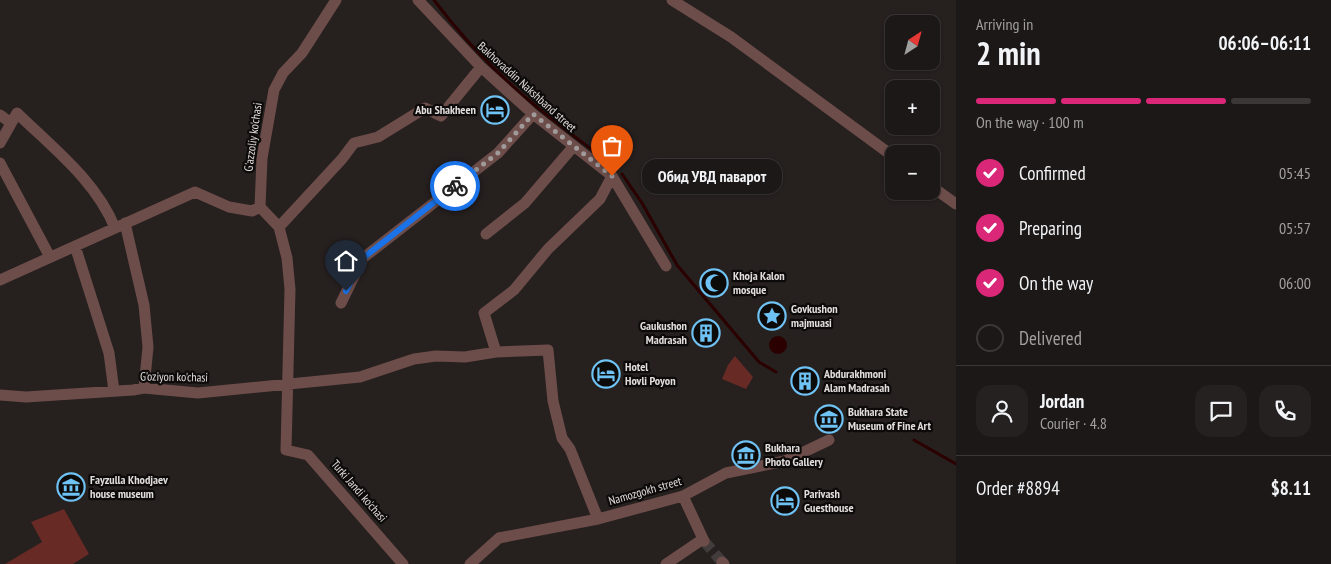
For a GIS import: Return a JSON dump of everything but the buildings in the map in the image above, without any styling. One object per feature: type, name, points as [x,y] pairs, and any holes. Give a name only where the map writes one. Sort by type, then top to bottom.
[{"type":"street","name":"G'azzoliy ko'chasi","points":[[260,207],[262,158],[274,90],[283,73],[302,53],[336,0]]},
{"type":"street","name":"Bakhovaddin Nakshband street","points":[[418,0],[481,67],[533,114],[612,176],[666,266]]},
{"type":"street","points":[[672,0],[731,37],[885,150]]},
{"type":"street","points":[[279,227],[310,195],[354,143],[378,137],[425,108],[441,116],[481,67]]},
{"type":"street","points":[[0,143],[17,113],[86,180],[110,216],[120,225],[144,305],[148,347],[144,388]]},
{"type":"street","points":[[341,303],[363,258],[498,153],[533,114]]},
{"type":"street","points":[[0,115],[11,123]]},
{"type":"street","points":[[486,234],[525,203],[573,147]]},
{"type":"street","points":[[0,163],[50,257]]},
{"type":"street","points":[[496,352],[484,313],[514,290],[548,249],[600,199],[612,176]]},
{"type":"street","points":[[0,280],[195,192],[229,207],[252,211],[260,207],[279,227],[287,258],[290,289],[287,384]]},
{"type":"street","points":[[940,192],[956,204]]},
{"type":"street","points":[[74,246],[109,353],[114,391]]},
{"type":"street","name":"G'oziyon ko'chasi","points":[[0,396],[26,397],[144,388],[198,393],[360,377],[414,359],[436,356],[465,357],[496,352],[548,350],[553,401],[562,438],[570,449],[598,519]]},
{"type":"street","name":"Turki Jandi ko'chasi","points":[[287,384],[286,450],[308,455],[403,564]]},
{"type":"street","name":"Namozgokh street","points":[[470,564],[499,538],[598,519],[684,496],[726,473],[785,461],[829,440]]},
{"type":"street","points":[[666,564],[704,540],[684,496]]},
{"type":"shaded area","points":[[774,336],[782,336],[787,341],[785,352],[774,354],[769,349],[769,341]]},
{"type":"shaded area","points":[[735,356],[753,377],[746,389],[722,379],[728,365]]},
{"type":"shaded area","points":[[64,509],[89,554],[73,564],[5,564],[42,542],[31,522]]},
{"type":"waterway","points":[[434,0],[475,49],[518,91],[565,130],[616,167]]},
{"type":"waterway","points":[[622,174],[642,203],[677,265],[759,362],[776,372]]},
{"type":"waterway","points":[[914,440],[956,464]]},
{"type":"tunnel","points":[[704,541],[722,562]]},
{"type":"way so far","points":[[455,186],[498,153],[533,114],[612,176]]},
{"type":"place","name":"Abu Shakheen","points":[[495,110]]},
{"type":"place","name":"Обид УВД паварот","points":[[612,176]]},
{"type":"place","name":"Khoja Kalon mosque","points":[[714,283]]},
{"type":"place","name":"Govkushon majmuasi","points":[[772,316]]},
{"type":"place","name":"Gaukushon Madrasah","points":[[706,333]]},
{"type":"place","name":"Hotel Hovli Poyon","points":[[606,374]]},
{"type":"place","name":"Abdurakhmoni Alam Madrasah","points":[[805,381]]},
{"type":"place","name":"Bukhara State Museum of Fine Art","points":[[829,419]]},
{"type":"place","name":"Bukhara Photo Gallery","points":[[746,455]]},
{"type":"place","name":"Fayzulla Khodjaev house museum","points":[[71,487]]},
{"type":"place","name":"Parivash Guesthouse","points":[[785,501]]},
{"type":"route","points":[[346,291],[363,258],[410,219],[455,186]]}]
